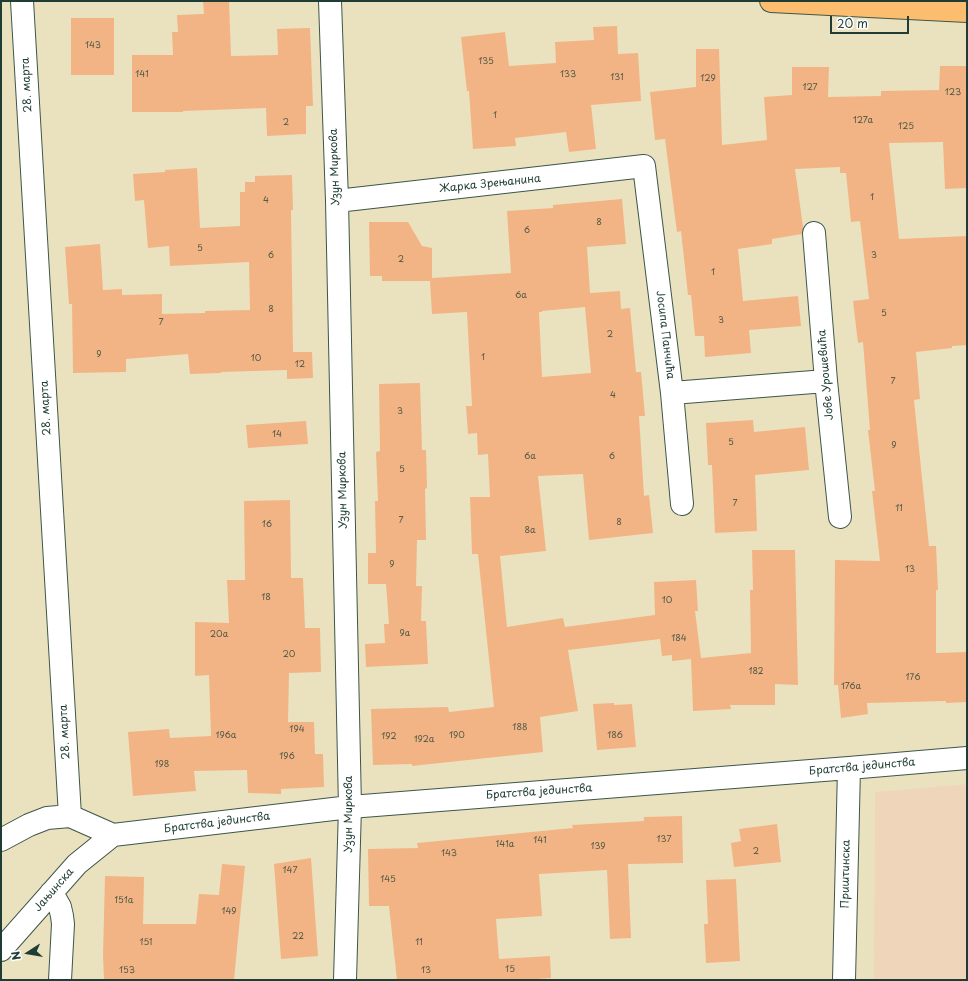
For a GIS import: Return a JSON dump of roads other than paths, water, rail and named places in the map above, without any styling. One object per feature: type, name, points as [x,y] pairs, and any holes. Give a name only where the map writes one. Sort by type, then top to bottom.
[{"type":"main road","points":[[771,1],[967,11]]},
{"type":"street","name":"28. марта","points":[[22,1],[70,816]]},
{"type":"street","name":"Узун Миркова","points":[[330,1],[337,201],[350,807],[345,980]]},
{"type":"street","name":"Жарка Зрењанина","points":[[337,201],[644,166]]},
{"type":"street","name":"Јосипа Панчића","points":[[644,166],[672,393],[682,504]]},
{"type":"street","name":"Јове Урошевића","points":[[814,233],[826,381],[840,517]]},
{"type":"street","points":[[672,393],[826,381]]},
{"type":"street","name":"Братства јединства","points":[[113,835],[350,807],[967,758]]},
{"type":"street","name":"Приштинска","points":[[844,980],[849,768]]},
{"type":"street","points":[[1,840],[29,825],[47,818],[70,816],[113,835]]},
{"type":"street","name":"Јањинска","points":[[1,950],[77,864],[113,835]]},
{"type":"street","points":[[51,893],[56,900],[62,916],[63,924],[60,980]]}]
